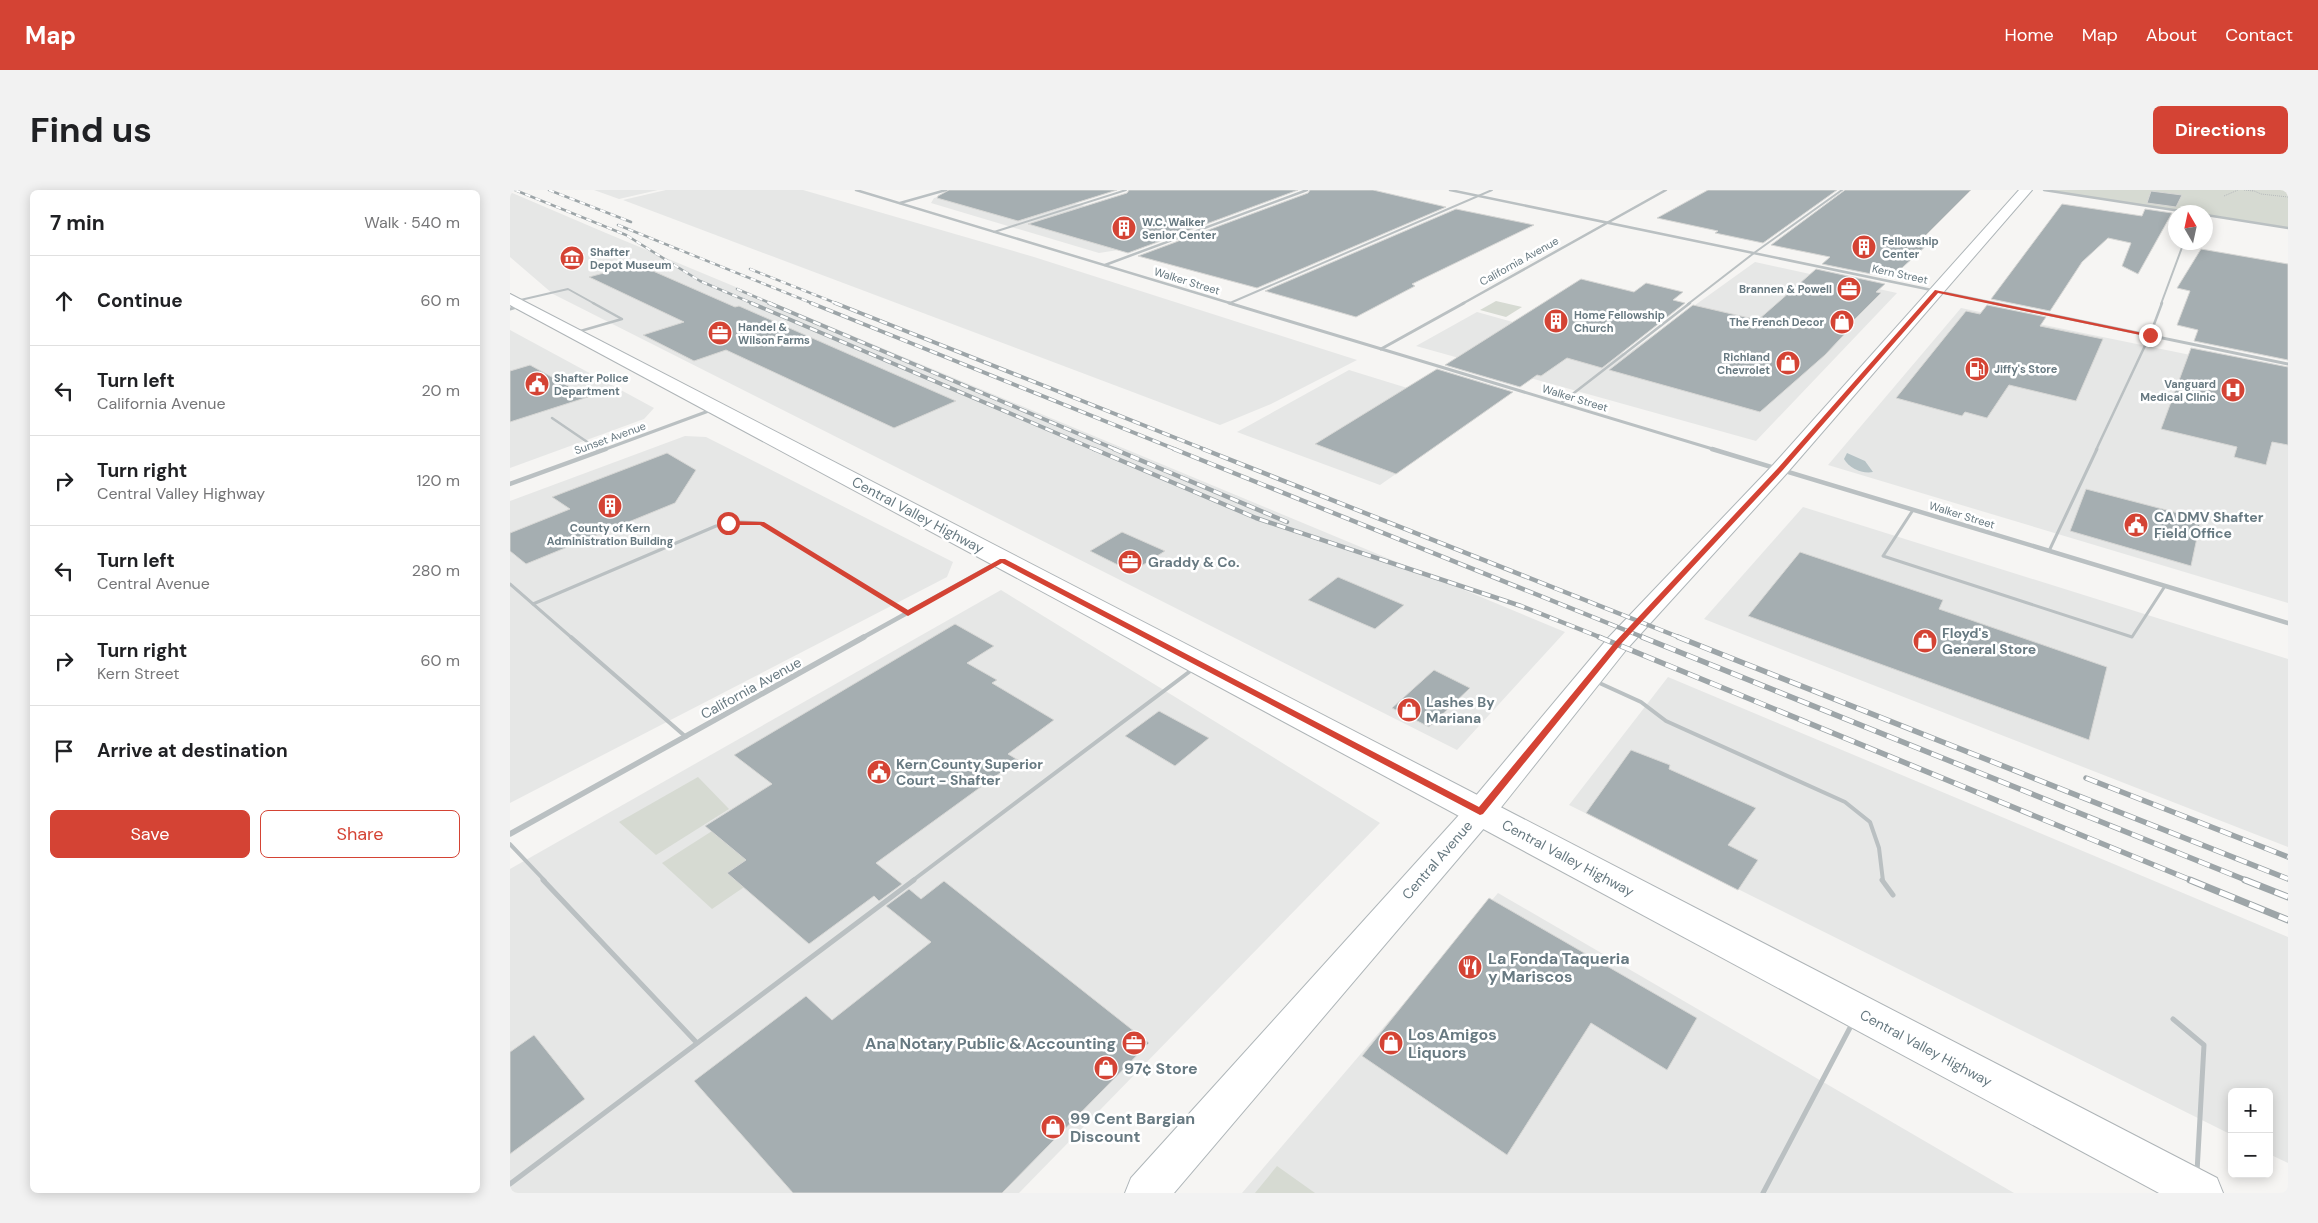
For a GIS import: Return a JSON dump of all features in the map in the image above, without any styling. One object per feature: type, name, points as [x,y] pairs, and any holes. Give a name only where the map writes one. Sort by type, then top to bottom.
[{"type":"street","name":"Walker Street","points":[[856,190],[2288,623]]},
{"type":"street","points":[[900,203],[946,190]]},
{"type":"street","points":[[1104,265],[1307,190]]},
{"type":"street","name":"Kern Street","points":[[1450,190],[2288,364]]},
{"type":"street","name":"California Avenue","points":[[1382,349],[1666,190]]},
{"type":"street","name":"Central Avenue","points":[[1146,1193],[1480,812],[1618,644],[1780,469],[2026,190]]},
{"type":"street","points":[[2044,190],[2168,209]]},
{"type":"street","points":[[2213,217],[2288,228]]},
{"type":"street","name":"Central Valley Highway","points":[[514,304],[715,408],[2199,1191]]},
{"type":"street","name":"Sunset Avenue","points":[[510,484],[715,408]]},
{"type":"street","name":"California Avenue","points":[[510,834],[1002,560]]},
{"type":"lane","points":[[994,232],[1126,190]]},
{"type":"lane","points":[[1230,303],[1492,190]]},
{"type":"lane","points":[[1561,403],[1754,253],[1842,190]]},
{"type":"lane","points":[[2049,551],[2150,335],[2181,250]]},
{"type":"lane","points":[[514,304],[568,289],[622,319],[573,334]]},
{"type":"lane","points":[[552,418],[600,451]]},
{"type":"lane","points":[[1913,510],[1883,556],[2132,637],[2165,586]]},
{"type":"lane","points":[[533,604],[716,526],[741,522],[761,523],[908,613]]},
{"type":"lane","points":[[510,584],[686,737]]},
{"type":"lane","points":[[510,1184],[1200,664]]},
{"type":"lane","points":[[1589,678],[1641,702],[1666,721],[1845,802],[1870,822],[1879,848],[1881,878],[1894,895]]},
{"type":"lane","points":[[510,844],[697,1043]]},
{"type":"lane","points":[[1763,1193],[1858,1012]]},
{"type":"lane","points":[[2173,1019],[2204,1045],[2199,1191]]},
{"type":"path","points":[[2244,190],[2288,197]]},
{"type":"shaded area","points":[[594,190],[658,190],[619,199]]},
{"type":"shaded area","points":[[666,190],[803,190],[1034,257],[1357,360],[1271,404],[1220,425],[623,200]]},
{"type":"shaded area","points":[[966,190],[1027,190],[1085,206],[1131,248],[1099,253],[931,203],[934,198]]},
{"type":"shaded area","points":[[2044,190],[2288,190],[2288,228],[2213,216],[2213,205],[2168,205],[2168,209]]},
{"type":"shaded area","points":[[510,192],[1565,632],[1457,750],[553,294],[510,257]]},
{"type":"shaded area","points":[[1755,262],[1897,293],[1756,441],[1416,346],[1477,312],[1627,354]]},
{"type":"shaded area","points":[[1496,301],[1522,307],[1506,317],[1480,310]]},
{"type":"shaded area","points":[[1961,308],[2288,375],[2288,603],[1828,465]]},
{"type":"shaded area","points":[[510,330],[654,408],[644,419],[510,468]]},
{"type":"shaded area","points":[[1349,370],[1485,412],[1380,485],[1237,432]]},
{"type":"shaded area","points":[[685,436],[706,437],[953,562],[947,577],[510,803],[510,501]]},
{"type":"shaded area","points":[[1847,453],[1865,461],[1873,472],[1852,468],[1844,459]]},
{"type":"shaded area","points":[[1803,507],[2288,659],[2288,847],[1704,619]]},
{"type":"shaded area","points":[[1001,590],[1380,823],[1019,1193],[510,1193],[510,869]]},
{"type":"shaded area","points":[[1668,677],[2288,937],[2288,1163],[2273,1156],[2273,1088],[2228,1088],[2228,1133],[1569,805]]},
{"type":"shaded area","points":[[698,777],[729,809],[656,855],[619,822]]},
{"type":"shaded area","points":[[723,824],[765,859],[753,881],[712,909],[662,863]]},
{"type":"shaded area","points":[[1498,893],[2014,1193],[1242,1193]]},
{"type":"shaded area","points":[[1277,1166],[1315,1193],[1255,1193]]},
{"type":"building","points":[[949,190],[1117,190],[1018,221],[937,198]]},
{"type":"building","points":[[1129,190],[1298,190],[1128,253],[1028,224],[1127,193]]},
{"type":"building","points":[[1310,190],[1373,190],[1446,207],[1257,288],[1138,256],[1308,193]]},
{"type":"building","points":[[1708,190],[1837,190],[1763,243],[1657,218]]},
{"type":"building","points":[[1845,190],[1971,190],[1919,242],[1928,244],[1891,278],[1822,264],[1830,257],[1771,245]]},
{"type":"building","points":[[2151,191],[2182,195],[2177,205],[2147,203]]},
{"type":"building","points":[[2062,204],[2142,216],[2145,209],[2168,212],[2168,220],[2138,274],[2122,266],[2131,243],[2108,238],[2082,262],[2050,311],[1991,299]]},
{"type":"building","points":[[1456,209],[1534,225],[1412,284],[1415,286],[1356,317],[1265,291]]},
{"type":"building","points":[[2200,250],[2288,264],[2288,360],[2194,341],[2198,330],[2177,325],[2190,291],[2177,288]]},
{"type":"building","points":[[637,264],[735,307],[739,306],[956,401],[894,428],[726,350],[694,361],[643,335],[684,322],[589,277]]},
{"type":"building","points":[[1816,269],[1885,284],[1876,292],[1881,293],[1852,322],[1855,323],[1825,355],[1760,412],[1609,370],[1693,305],[1758,320]]},
{"type":"building","points":[[1581,279],[1634,292],[1646,283],[1683,292],[1673,300],[1685,303],[1602,368],[1567,358],[1541,376],[1537,375],[1520,387],[1445,365]]},
{"type":"building","points":[[1987,305],[2046,317],[2040,326],[2103,339],[2076,401],[2009,385],[1987,418],[1965,412],[1962,416],[1896,398],[1966,311],[1980,314]]},
{"type":"building","points":[[2191,348],[2288,367],[2288,445],[2272,442],[2266,465],[2234,457],[2237,447],[2161,429]]},
{"type":"building","name":"Shafter Police Department","points":[[530,365],[588,397],[510,422],[510,371]]},
{"type":"building","points":[[1437,369],[1513,392],[1396,474],[1315,444]]},
{"type":"building","name":"County of Kern Administration Building","points":[[667,453],[696,470],[675,503],[526,564],[510,551],[510,533],[570,509],[552,497]]},
{"type":"building","name":"CA DMV Shafter Field Office","points":[[2086,489],[2201,519],[2191,566],[2070,531]]},
{"type":"building","name":"Graddy & Co.","points":[[1122,532],[1165,551],[1132,572],[1090,551]]},
{"type":"building","name":"Floyd's General Store","points":[[1800,552],[1943,600],[1939,609],[2107,667],[2089,740],[1748,616]]},
{"type":"building","points":[[1338,577],[1404,605],[1375,629],[1308,600]]},
{"type":"building","name":"Kern County Superior Court - Shafter","points":[[955,624],[994,646],[967,663],[997,680],[992,683],[1054,720],[1008,754],[1018,760],[876,863],[902,884],[879,901],[874,896],[809,944],[727,873],[746,860],[705,826],[772,784],[734,755]]},
{"type":"building","points":[[1434,670],[1470,688],[1429,727],[1392,708]]},
{"type":"building","points":[[1159,711],[1209,738],[1175,766],[1125,736]]},
{"type":"building","points":[[1631,750],[1670,765],[1669,769],[1756,808],[1728,845],[1758,860],[1738,890],[1586,813]]},
{"type":"building","points":[[944,881],[1149,1043],[1002,1193],[793,1193],[694,1081],[806,996],[832,1020],[931,942],[886,906],[909,889],[921,899]]},
{"type":"building","points":[[1489,898],[1697,1018],[1667,1070],[1591,1023],[1507,1155],[1362,1056]]},
{"type":"building","points":[[534,1035],[585,1099],[510,1154],[510,1052]]},
{"type":"railway","points":[[515,190],[626,235],[700,281],[754,304]]},
{"type":"railway","points":[[549,190],[631,222]]},
{"type":"railway","points":[[618,225],[814,304]]},
{"type":"railway","points":[[750,269],[838,304]]},
{"type":"railway","points":[[737,289],[772,304]]},
{"type":"railway","points":[[751,303],[1096,450]]},
{"type":"railway","points":[[769,303],[1117,450]]},
{"type":"railway","points":[[811,303],[1177,450]]},
{"type":"railway","points":[[835,303],[1206,450]]},
{"type":"railway","points":[[1094,449],[1256,518],[1521,606],[1602,638]]},
{"type":"railway","points":[[1114,449],[1287,522]]},
{"type":"railway","points":[[1174,449],[1645,638]]},
{"type":"railway","points":[[1203,449],[1681,638]]},
{"type":"railway","points":[[1599,637],[2193,881]]},
{"type":"railway","points":[[1642,637],[2248,881]]},
{"type":"railway","points":[[1678,637],[2288,879]]},
{"type":"railway","points":[[2086,778],[2288,857]]},
{"type":"railway","points":[[2190,880],[2288,920]]},
{"type":"railway","points":[[2245,880],[2288,897]]},
{"type":"place","name":"W.C. Walker Senior Center","points":[[1124,228]]},
{"type":"place","name":"Fellowship Center","points":[[1864,247]]},
{"type":"place","name":"Shafter Depot Museum","points":[[572,258]]},
{"type":"place","name":"Brannen & Powell","points":[[1849,289]]},
{"type":"place","name":"Home Fellowship Church","points":[[1556,321]]},
{"type":"place","name":"The French Decor","points":[[1842,322]]},
{"type":"place","name":"Handel & Wilson Farms","points":[[720,333]]},
{"type":"place","name":"Richland Chevrolet","points":[[1788,363]]},
{"type":"place","name":"Jiffy's Store","points":[[1977,369]]},
{"type":"place","name":"Shafter Police Department","points":[[537,384]]},
{"type":"place","name":"Vanguard Medical Clinic","points":[[2233,390]]},
{"type":"place","name":"County of Kern Administration Building","points":[[610,506]]},
{"type":"place","name":"CA DMV Shafter Field Office","points":[[2136,525]]},
{"type":"place","name":"Graddy & Co.","points":[[1130,562]]},
{"type":"place","name":"Floyd's General Store","points":[[1925,641]]},
{"type":"place","name":"Lashes By Mariana","points":[[1409,710]]},
{"type":"place","name":"Kern County Superior Court - Shafter","points":[[879,772]]},
{"type":"place","name":"La Fonda Taqueria y Mariscos","points":[[1470,967]]},
{"type":"place","name":"Ana Notary Public & Accounting","points":[[1134,1043]]},
{"type":"place","name":"Los Amigos Liquors","points":[[1391,1043]]},
{"type":"place","name":"97¢ Store","points":[[1106,1068]]},
{"type":"place","name":"99 Cent Bargian Discount","points":[[1053,1127]]},
{"type":"route","points":[[728,523],[761,523],[908,613],[1002,560],[1480,812],[1618,644],[1780,469],[1937,291],[2150,335]]}]
